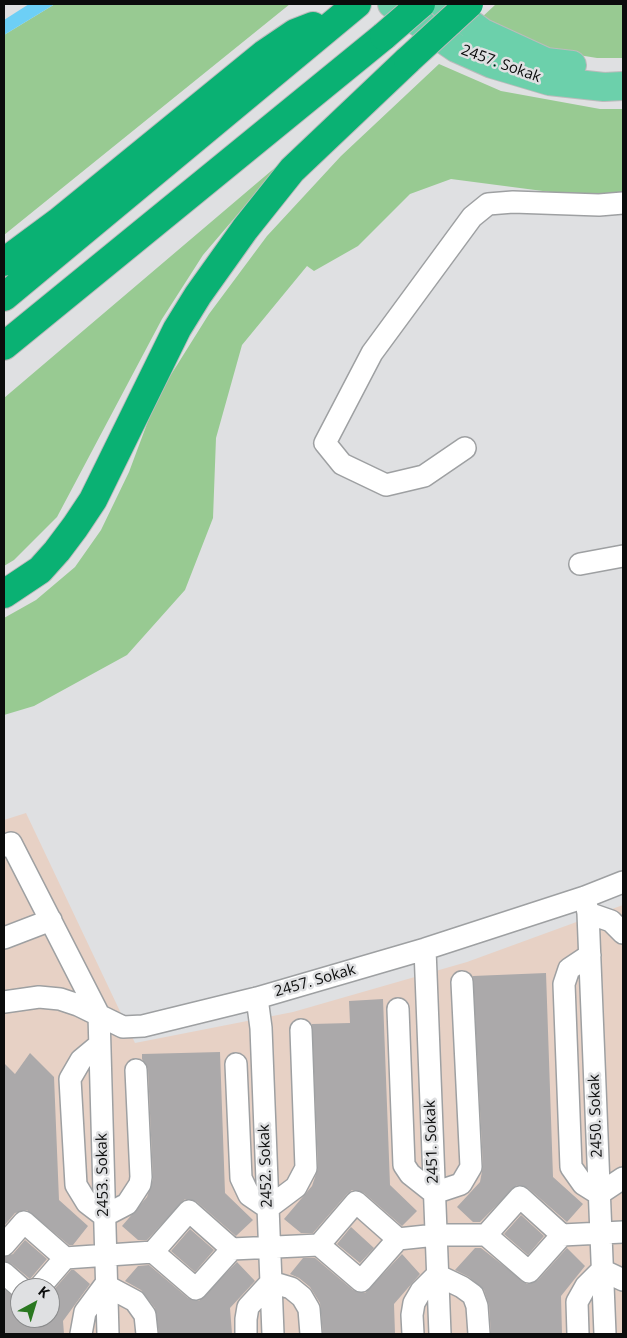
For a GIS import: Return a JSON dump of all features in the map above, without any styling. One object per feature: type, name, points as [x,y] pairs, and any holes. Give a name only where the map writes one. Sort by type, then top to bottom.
[{"type":"highway","points":[[4,346],[422,4]]},
{"type":"highway","points":[[4,594],[40,570],[76,527],[93,500],[177,330],[208,280],[245,229],[292,170],[469,4]]},
{"type":"highway","points":[[4,262],[58,222],[264,54],[295,33],[353,7]]},
{"type":"highway","points":[[4,297],[353,7]]},
{"type":"main road","name":"2457. Sokak","points":[[392,4],[456,48],[492,64],[549,81],[604,87],[623,86]]},
{"type":"main road","name":"2457. Sokak","points":[[443,4],[484,33],[546,62],[606,70],[623,70]]},
{"type":"street","points":[[465,448],[424,476],[386,484],[342,464],[325,444],[372,353],[472,217],[488,204],[513,202],[599,205],[623,203]]},
{"type":"street","points":[[580,564],[623,556]]},
{"type":"street","points":[[4,846],[11,843],[99,1015]]},
{"type":"street","name":"2457. Sokak","points":[[4,1002],[39,997],[60,999],[123,1027],[143,1026],[258,998],[425,949],[587,905],[623,882]]},
{"type":"street","points":[[587,905],[623,933]]},
{"type":"street","name":"2450. Sokak","points":[[587,905],[605,1334]]},
{"type":"street","points":[[4,938],[51,920]]},
{"type":"street","name":"2451. Sokak","points":[[425,949],[440,1334]]},
{"type":"street","points":[[398,1009],[404,1165],[410,1174],[434,1193],[461,1184],[471,1167],[462,982]]},
{"type":"street","name":"2452. Sokak","points":[[258,998],[273,1334]]},
{"type":"street","name":"2453. Sokak","points":[[99,1015],[105,1285],[108,1334]]},
{"type":"street","points":[[236,1064],[241,1178],[249,1195],[268,1208],[296,1188],[306,1168],[301,1030]]},
{"type":"street","points":[[99,1045],[81,1060],[70,1079],[76,1185],[86,1203],[104,1216],[127,1204],[140,1184],[136,1070]]},
{"type":"street","points":[[599,1194],[623,1178]]},
{"type":"street","points":[[486,1235],[520,1198],[562,1234],[623,1232]]},
{"type":"street","points":[[319,1245],[356,1202],[398,1238]]},
{"type":"street","points":[[4,1246],[24,1222],[65,1258],[153,1252],[189,1212],[232,1249],[319,1245],[361,1281],[398,1238],[436,1235],[486,1235],[528,1272],[562,1234]]},
{"type":"street","points":[[153,1252],[196,1290],[232,1249]]},
{"type":"street","points":[[48,1278],[65,1258]]},
{"type":"street","points":[[578,1334],[576,1307],[578,1296],[586,1286],[602,1270],[623,1280]]},
{"type":"street","points":[[413,1334],[412,1316],[414,1303],[421,1291],[438,1275],[473,1295],[477,1306],[479,1334]]},
{"type":"street","points":[[246,1334],[248,1308],[271,1282],[291,1288],[302,1296],[309,1309],[311,1334]]},
{"type":"street","points":[[82,1334],[85,1312],[105,1285],[135,1301],[145,1315],[147,1334]]},
{"type":"shaded area","points":[[26,813],[135,1043],[293,1012],[467,962],[623,905],[623,1334],[4,1334],[4,820]]},
{"type":"green space","points":[[55,4],[290,4],[4,235],[4,35]]},
{"type":"green space","points":[[496,4],[623,4],[623,58],[597,58],[535,48],[479,20]]},
{"type":"green space","points":[[439,64],[501,91],[600,109],[623,109],[623,196],[604,199],[451,179],[410,194],[358,246],[314,271],[307,266],[242,345],[216,438],[213,518],[185,590],[127,655],[34,706],[4,715],[4,618],[36,600],[75,567],[101,530],[129,472],[157,397],[209,314],[267,236],[341,156]]},
{"type":"green space","points":[[284,160],[203,255],[162,319],[57,517],[14,560],[4,566],[4,398]]},
{"type":"water","points":[[29,4],[55,4],[4,35],[4,20]]},
{"type":"building","points":[[546,973],[553,1177],[583,1204],[567,1222],[528,1188],[517,1185],[480,1222],[473,1222],[457,1207],[480,1182],[483,1166],[473,976]]},
{"type":"building","points":[[383,999],[390,1185],[417,1211],[402,1226],[364,1193],[352,1190],[313,1233],[301,1233],[284,1219],[312,1186],[318,1168],[312,1024],[350,1023],[349,1001]]},
{"type":"building","points":[[220,1052],[225,1193],[253,1220],[236,1236],[197,1202],[185,1199],[147,1240],[138,1240],[122,1226],[147,1197],[153,1179],[148,1069],[142,1059],[142,1054]]},
{"type":"building","points":[[30,1053],[54,1077],[59,1200],[88,1226],[73,1245],[69,1245],[27,1210],[15,1213],[4,1226],[4,1063],[15,1074]]},
{"type":"building","points":[[521,1215],[544,1236],[528,1255],[504,1234]]},
{"type":"building","points":[[351,1227],[374,1248],[360,1263],[337,1244]]},
{"type":"building","points":[[190,1229],[214,1250],[195,1272],[171,1251]]},
{"type":"building","points":[[25,1240],[47,1259],[29,1278],[12,1264],[4,1261],[4,1257],[13,1254]]},
{"type":"building","points":[[475,1248],[481,1248],[527,1284],[538,1280],[567,1248],[585,1266],[561,1296],[562,1334],[491,1334],[489,1305],[484,1290],[469,1277],[455,1270]]},
{"type":"building","points":[[402,1254],[420,1274],[394,1304],[395,1334],[323,1334],[320,1303],[310,1287],[299,1278],[290,1274],[303,1258],[315,1258],[353,1290],[365,1293]]},
{"type":"building","points":[[237,1262],[255,1281],[230,1308],[232,1334],[159,1334],[155,1308],[141,1290],[125,1281],[138,1266],[149,1265],[188,1298],[199,1301]]},
{"type":"building","points":[[71,1270],[74,1270],[90,1284],[63,1321],[64,1334],[4,1334],[4,1289],[10,1294],[10,1328],[60,1328],[60,1283]]}]
